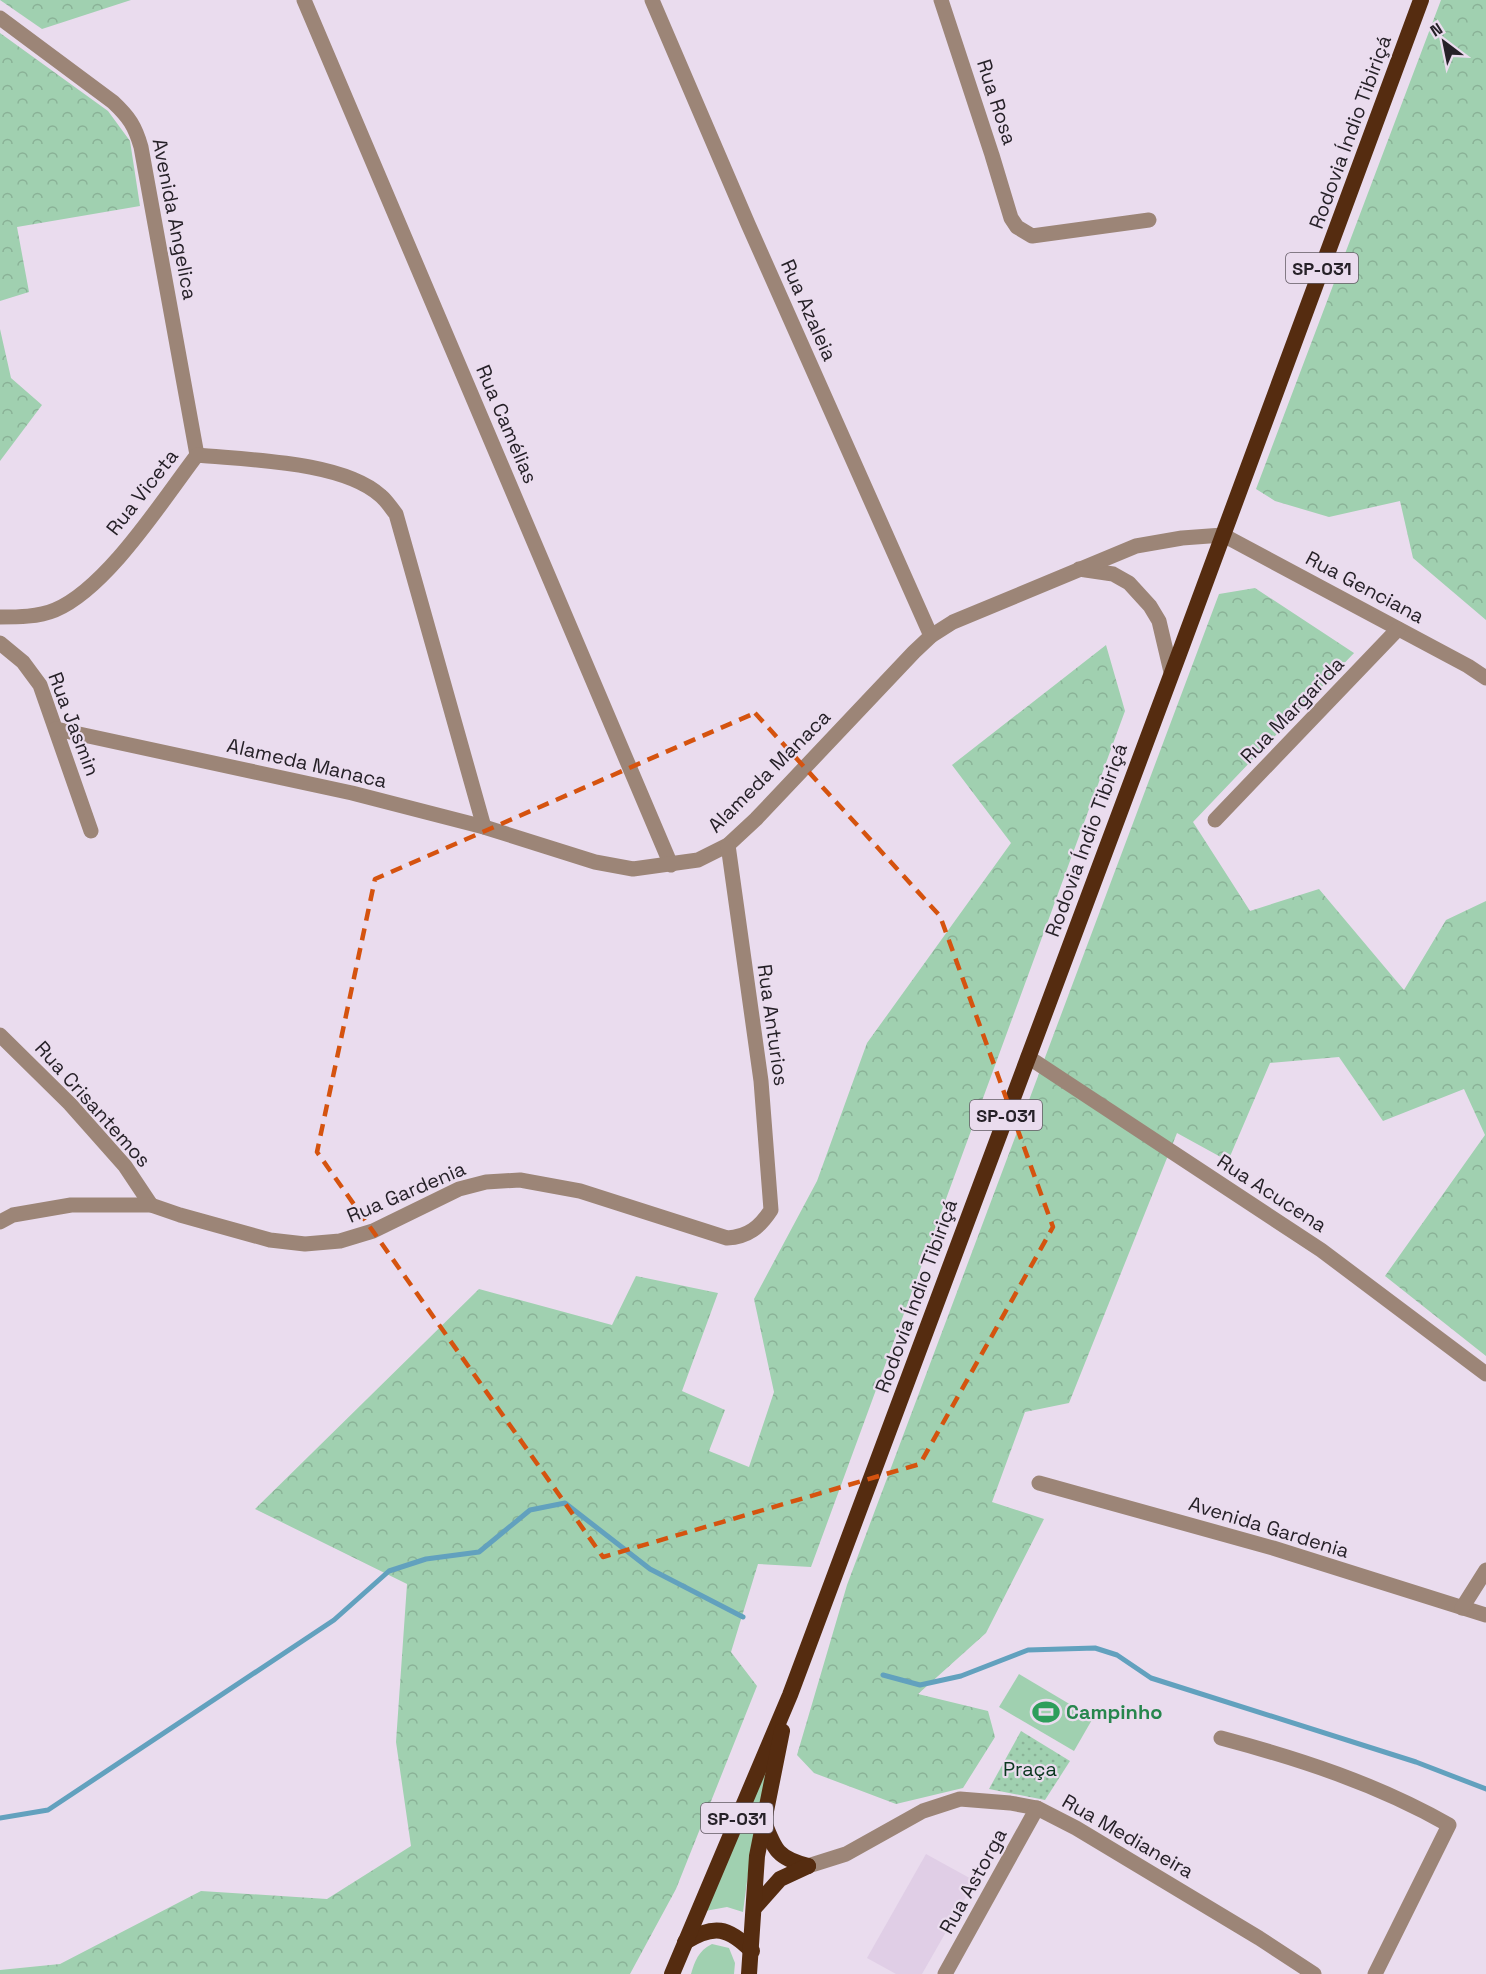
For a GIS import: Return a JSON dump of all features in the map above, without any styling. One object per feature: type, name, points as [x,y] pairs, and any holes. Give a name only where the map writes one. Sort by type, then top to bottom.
[{"type":"highway","name":"Rodovia Índio Tibiriçá","points":[[672,1974],[790,1695],[1420,0]]},
{"type":"highway","name":"Rodovia Índio Tibiriçá","points":[[749,1974],[758,1856],[790,1695]]},
{"type":"highway","points":[[764,1822],[771,1841],[782,1857],[808,1866]]},
{"type":"highway","points":[[755,1907],[780,1879],[808,1866]]},
{"type":"highway","points":[[685,1942],[706,1931],[716,1929],[733,1935],[752,1951]]},
{"type":"street","name":"Rua Camélias","points":[[304,0],[671,865]]},
{"type":"street","name":"Rua Azaleia","points":[[652,0],[931,636]]},
{"type":"street","name":"Rua Rosa","points":[[941,0],[1011,218],[1017,226],[1032,236],[1149,219]]},
{"type":"street","name":"Avenida Angelica","points":[[0,18],[113,102],[135,127],[141,147],[197,455]]},
{"type":"street","name":"Rua Viceta","points":[[0,617],[32,616],[52,611],[82,594],[133,539],[197,455],[317,467],[345,476],[370,487],[382,496],[396,514],[484,827]]},
{"type":"street","name":"Alameda Manaca","points":[[56,729],[352,793],[484,827],[595,862],[633,869],[671,865],[698,860],[728,845],[756,819],[931,636],[953,622],[1136,546],[1182,538],[1223,535]]},
{"type":"street","name":"Rua Genciana","points":[[1223,535],[1468,666],[1486,678]]},
{"type":"street","points":[[1079,569],[1113,574],[1129,583],[1150,606],[1158,621],[1171,672]]},
{"type":"street","name":"Rua Margarida","points":[[1215,820],[1398,629]]},
{"type":"street","name":"Rua Jasmin","points":[[0,643],[32,672],[40,685],[91,831]]},
{"type":"street","name":"Rua Anturios","points":[[728,845],[760,1081],[771,1210]]},
{"type":"street","name":"Rua Crisantemos","points":[[0,1035],[70,1104],[125,1166],[152,1204]]},
{"type":"street","name":"Rua Acucena","points":[[1028,1057],[1321,1250],[1486,1374]]},
{"type":"street","name":"Rua Gardenia","points":[[152,1204],[180,1215],[270,1240],[305,1244],[340,1241],[373,1231],[459,1189],[486,1182],[520,1180],[580,1191],[727,1238],[741,1238],[753,1231],[762,1224],[771,1210]]},
{"type":"street","points":[[0,1222],[13,1215],[71,1205],[152,1204]]},
{"type":"street","name":"Avenida Gardenia","points":[[1039,1483],[1273,1548],[1486,1615]]},
{"type":"street","points":[[1461,1608],[1486,1570]]},
{"type":"street","points":[[1221,1738],[1289,1756],[1366,1784],[1449,1824],[1375,1974]]},
{"type":"street","name":"Rua Medianeira","points":[[808,1866],[846,1854],[923,1811],[960,1799],[1010,1803],[1037,1808],[1076,1828],[1259,1938],[1314,1974]]},
{"type":"street","name":"Rua Astorga","points":[[945,1974],[1037,1808]]},
{"type":"highlighted area","points":[[755,713],[940,916],[1053,1227],[920,1464],[603,1557],[317,1152],[375,879]]},
{"type":"shaded area","points":[[926,1854],[975,1881],[922,1974],[896,1974],[867,1958]]},
{"type":"green space","points":[[0,0],[131,0],[42,29]]},
{"type":"green space","points":[[1441,0],[1486,0],[1486,620],[1413,558],[1400,501],[1329,517],[1275,501],[1256,489]]},
{"type":"green space","points":[[0,33],[108,111],[130,141],[140,206],[17,227],[29,292],[0,301]]},
{"type":"green space","points":[[0,329],[11,378],[42,405],[0,461]]},
{"type":"green space","points":[[1255,588],[1354,653],[1193,822],[1250,911],[1319,889],[1404,990],[1446,920],[1486,901],[1486,1356],[1385,1276],[1485,1135],[1464,1089],[1383,1121],[1339,1057],[1270,1063],[1228,1161],[1177,1133],[1069,1403],[1025,1412],[992,1502],[1044,1519],[986,1633],[918,1694],[988,1711],[995,1737],[963,1788],[896,1804],[814,1773],[797,1755],[847,1585],[1219,594]]},
{"type":"green space","points":[[1106,645],[1125,711],[811,1567],[758,1564],[731,1652],[757,1686],[676,1889],[630,1974],[0,1974],[0,1970],[60,1964],[201,1891],[327,1899],[411,1846],[396,1742],[407,1584],[255,1509],[479,1289],[612,1325],[636,1276],[718,1293],[682,1391],[725,1410],[709,1451],[749,1467],[774,1392],[754,1299],[817,1181],[867,1043],[1011,843],[952,765]]},
{"type":"green space","name":"Campinho","points":[[1019,1674],[1093,1718],[1074,1751],[999,1707]]},
{"type":"green space","name":"Praça","points":[[1021,1731],[1070,1761],[1045,1800],[989,1789]]},
{"type":"green space","points":[[770,1760],[751,1851],[743,1912],[727,1907],[705,1911]]},
{"type":"green space","points":[[712,1944],[729,1948],[735,1963],[734,1974],[691,1974],[700,1953]]},
{"type":"waterway","points":[[0,1818],[48,1810],[334,1620],[389,1571],[426,1559],[479,1552],[530,1510],[565,1503],[650,1569],[743,1617]]},
{"type":"waterway","points":[[883,1675],[920,1685],[961,1676],[1028,1650],[1095,1648],[1117,1655],[1151,1678],[1416,1762],[1486,1789]]},
{"type":"place","name":"Campinho","points":[[1046,1712]]}]
